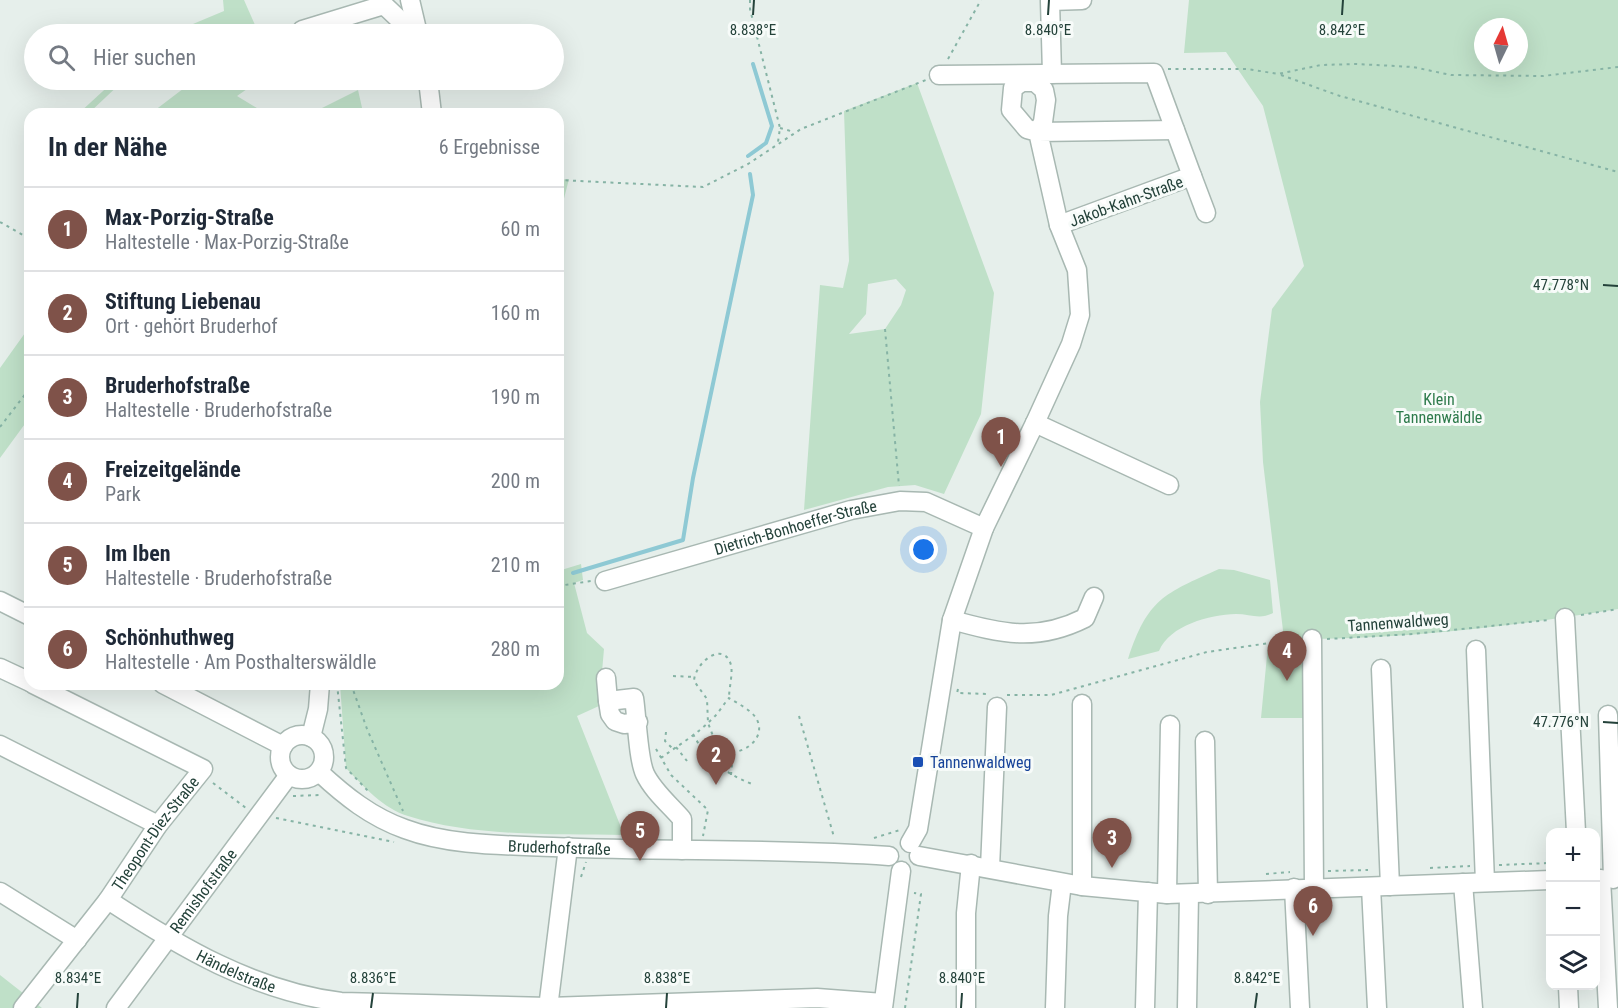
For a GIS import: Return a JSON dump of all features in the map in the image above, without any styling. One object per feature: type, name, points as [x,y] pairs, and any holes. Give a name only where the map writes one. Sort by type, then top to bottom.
[{"type":"street","points":[[410,0],[415,24]]},
{"type":"street","points":[[1082,0],[1050,1],[1042,77],[1046,100],[1043,122],[1038,132],[1059,225],[1077,270],[1080,315],[1071,344],[984,528],[952,620],[915,843],[913,868],[901,871],[894,868],[889,856],[890,850],[898,842],[915,843],[970,864],[1062,883],[1167,894],[1208,894],[1294,888],[1314,880],[1371,887],[1390,878],[1463,883],[1485,874],[1546,880]]},
{"type":"street","points":[[322,24],[384,5],[404,24]]},
{"type":"street","points":[[939,75],[1042,77],[1154,73]]},
{"type":"street","name":"Jakob-Kahn-Straße","points":[[1154,73],[1206,213]]},
{"type":"street","points":[[1042,77],[1022,82],[1013,88],[1010,101],[1011,110],[1017,120],[1027,129],[1038,132],[1174,130]]},
{"type":"street","points":[[429,90],[431,108]]},
{"type":"street","name":"Jakob-Kahn-Straße","points":[[1059,225],[1192,176]]},
{"type":"street","points":[[1033,428],[1169,485]]},
{"type":"street","name":"Dietrich-Bonhoeffer-Straße","points":[[605,581],[851,510],[900,501],[927,502],[984,528]]},
{"type":"street","points":[[952,620],[1016,635],[1053,632],[1085,618],[1094,597]]},
{"type":"street","points":[[0,601],[24,613]]},
{"type":"street","points":[[1565,618],[1576,828]]},
{"type":"street","points":[[1312,639],[1314,880]]},
{"type":"street","points":[[1476,650],[1485,874]]},
{"type":"street","points":[[1381,669],[1390,878]]},
{"type":"street","points":[[1,670],[24,680]]},
{"type":"street","points":[[606,678],[608,701],[634,698],[644,772],[651,784],[682,819],[682,843]]},
{"type":"street","points":[[45,690],[201,772]]},
{"type":"street","points":[[175,690],[283,746]]},
{"type":"street","points":[[311,737],[318,709],[320,690]]},
{"type":"street","points":[[1082,704],[1082,886]]},
{"type":"street","points":[[990,868],[997,707]]},
{"type":"street","points":[[1608,715],[1608,1008]]},
{"type":"street","points":[[1167,894],[1170,725]]},
{"type":"street","points":[[301,735],[311,737],[319,743],[324,753],[324,763],[319,772],[310,778],[299,780],[289,775],[282,767],[280,756],[283,746],[291,738],[301,735]]},
{"type":"street","points":[[1205,741],[1208,894]]},
{"type":"street","points":[[0,745],[158,825]]},
{"type":"street","name":"Theopont-Diez-Straße","points":[[23,1008],[108,900],[158,825],[201,772]]},
{"type":"street","name":"Bruderhofstraße","points":[[319,772],[359,807],[405,829],[459,840],[568,848],[682,843],[889,856]]},
{"type":"street","name":"Remishofstraße","points":[[116,1008],[289,775]]},
{"type":"street","points":[[548,1007],[568,848]]},
{"type":"street","points":[[966,1008],[966,913],[970,864]]},
{"type":"street","points":[[883,1006],[901,871]]},
{"type":"street","points":[[1055,1008],[1058,916],[1062,883]]},
{"type":"street","points":[[1463,883],[1473,1008]]},
{"type":"street","points":[[1371,887],[1377,1008]]},
{"type":"street","points":[[1294,888],[1300,1008]]},
{"type":"street","points":[[0,892],[77,940]]},
{"type":"street","points":[[1145,1008],[1148,892]]},
{"type":"street","points":[[1187,1008],[1189,894]]},
{"type":"street","name":"Theopont-Diez-Straße","points":[[108,900],[168,939]]},
{"type":"street","name":"Händelstraße","points":[[168,939],[232,972],[311,999],[341,1002],[548,1007],[817,998],[883,1006]]},
{"type":"street","points":[[1568,990],[1569,1008]]},
{"type":"path","points":[[750,0],[750,9],[780,128],[778,142]]},
{"type":"path","points":[[564,180],[703,186],[748,164],[795,132],[825,118],[939,75],[981,0]]},
{"type":"path","points":[[1278,74],[1321,65],[1357,64],[1413,68],[1462,75],[1543,75],[1618,67]]},
{"type":"path","points":[[1154,73],[1157,69],[1248,69],[1278,74],[1340,96],[1618,172]]},
{"type":"path","points":[[780,128],[795,132]]},
{"type":"path","points":[[0,222],[24,236]]},
{"type":"path","points":[[885,329],[900,501]]},
{"type":"path","points":[[0,427],[24,396]]},
{"type":"path","points":[[998,424],[1000,420],[1033,428]]},
{"type":"path","points":[[564,585],[584,580],[605,581]]},
{"type":"path","name":"Tannenwaldweg","points":[[941,682],[958,686],[957,693],[1051,695],[1208,652],[1284,639],[1413,634],[1565,618],[1618,609]]},
{"type":"path","points":[[661,758],[708,723],[729,698],[731,669],[726,657],[719,655],[705,658],[698,664],[694,677],[698,689],[707,699],[708,723],[713,736],[733,752]]},
{"type":"path","points":[[673,676],[694,677]]},
{"type":"path","points":[[338,690],[346,768],[374,796]]},
{"type":"path","points":[[353,690],[406,816],[398,811]]},
{"type":"path","points":[[729,698],[755,715],[758,722],[753,744],[747,749],[733,752]]},
{"type":"path","points":[[799,716],[833,827],[834,839],[843,839]]},
{"type":"path","points":[[666,732],[665,741],[687,761]]},
{"type":"path","points":[[693,734],[708,758],[731,775],[753,784]]},
{"type":"path","points":[[655,745],[661,758],[682,788],[708,810],[703,837],[682,843]]},
{"type":"path","points":[[731,775],[733,752]]},
{"type":"path","points":[[201,772],[246,808]]},
{"type":"path","points":[[282,809],[276,818],[399,843]]},
{"type":"path","points":[[871,840],[895,830],[915,843]]},
{"type":"path","points":[[1425,868],[1485,874],[1546,864]]},
{"type":"path","points":[[1255,874],[1314,880],[1390,878]]},
{"type":"green space","points":[[223,0],[244,0],[255,24],[193,24],[224,11]]},
{"type":"green space","name":"Klein Tannenwäldle","points":[[1189,0],[1618,0],[1618,609],[1410,635],[1284,639],[1263,462],[1260,402],[1272,309],[1304,266],[1263,106],[1226,52],[1184,53]]},
{"type":"green space","points":[[917,83],[994,293],[981,414],[944,494],[915,485],[888,487],[804,510],[820,285],[843,288],[849,261],[844,111]],"holes":[[[896,279],[906,290],[901,305],[885,329],[849,334],[866,314],[868,284]]]},
{"type":"green space","points":[[104,90],[113,90],[94,108],[85,108]]},
{"type":"green space","points":[[182,90],[246,90],[237,96],[257,108],[158,108]]},
{"type":"green space","points":[[358,90],[362,108],[322,108]]},
{"type":"green space","points":[[564,179],[569,179],[564,199]]},
{"type":"green space","points":[[24,334],[24,425],[0,458],[0,368]]},
{"type":"green space","points":[[581,564],[583,580],[574,583],[587,633],[604,649],[599,706],[577,716],[624,835],[515,833],[460,828],[399,813],[374,796],[346,768],[340,690],[564,690],[564,569]]},
{"type":"green space","points":[[1219,569],[1234,570],[1270,580],[1273,613],[1259,616],[1236,614],[1203,619],[1172,634],[1159,651],[1128,659],[1143,623],[1160,600],[1184,585]]},
{"type":"green space","points":[[1284,642],[1310,642],[1310,718],[1261,718],[1268,645]]},
{"type":"green space","points":[[0,975],[42,1008],[0,1008]]},
{"type":"waterway","points":[[748,156],[766,143],[772,126],[753,64]]},
{"type":"waterway","points":[[573,573],[683,540],[693,478],[753,195],[750,174]]},
{"type":"place","name":"Max-Porzig-Straße","points":[[1001,467]]},
{"type":"place","name":"Freizeitgelände","points":[[1287,681]]},
{"type":"place","name":"Tannenwaldweg","points":[[918,762]]},
{"type":"place","name":"Stiftung Liebenau","points":[[716,785]]},
{"type":"place","name":"Im Iben","points":[[640,861]]},
{"type":"place","name":"Bruderhofstraße","points":[[1112,868]]},
{"type":"place","name":"Schönhuthweg","points":[[1313,936]]}]
